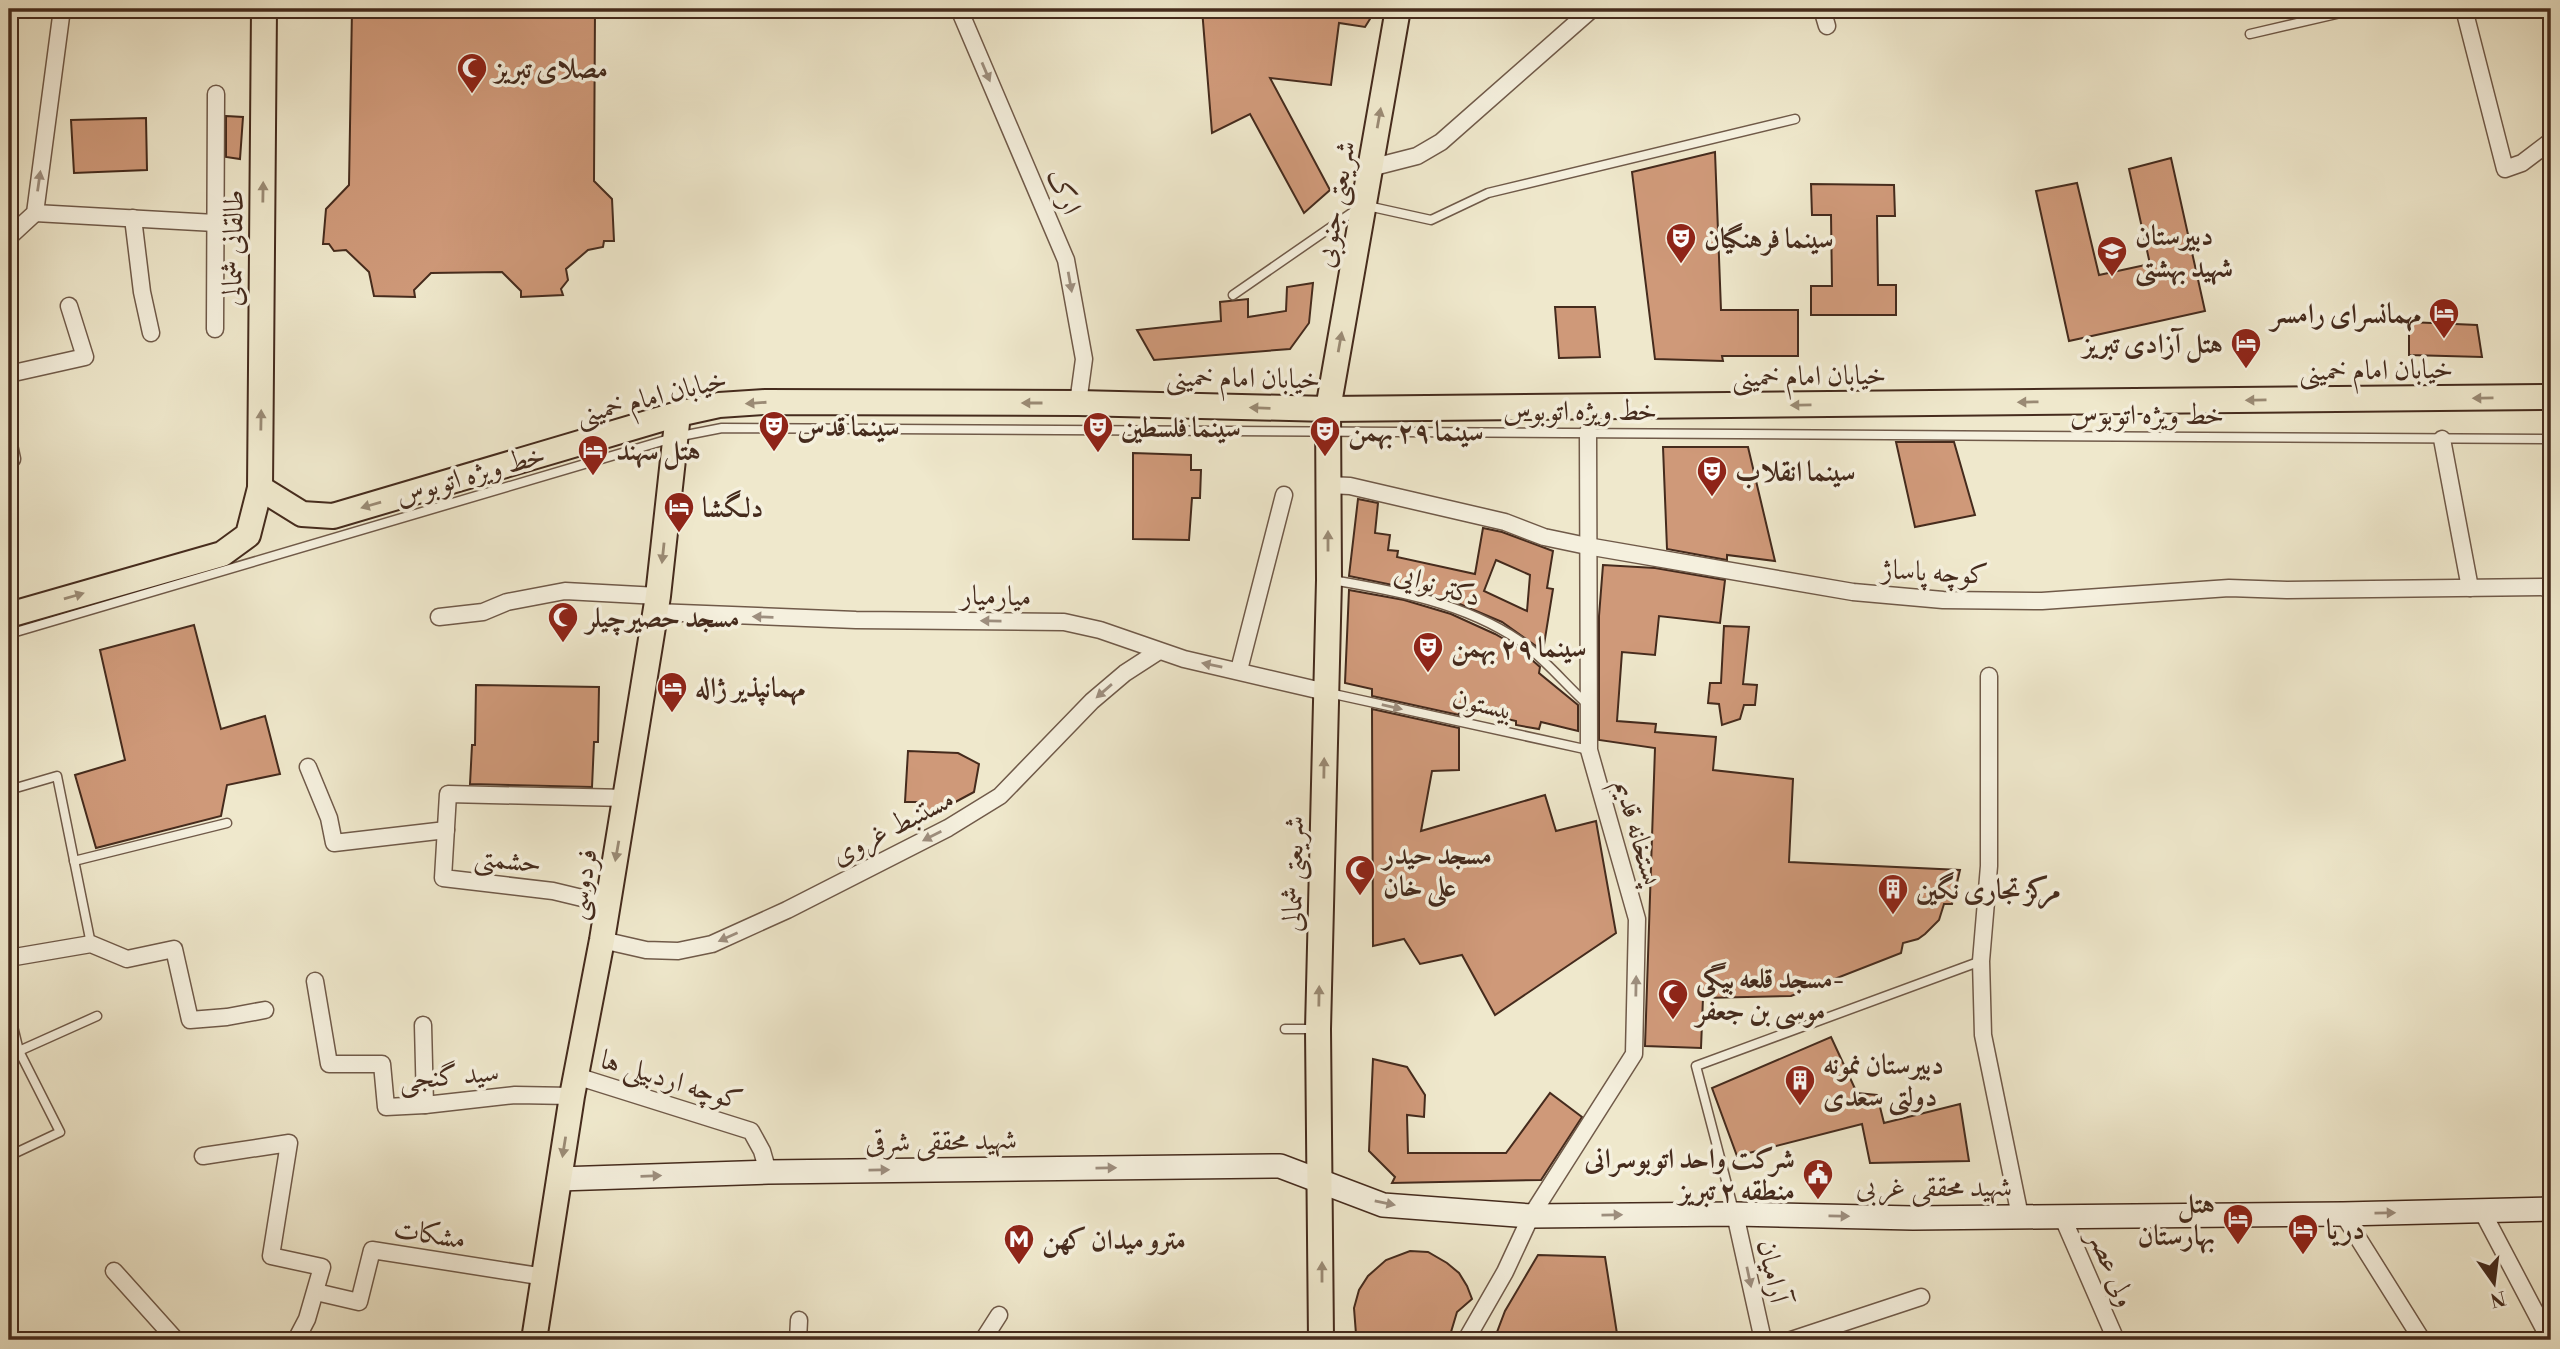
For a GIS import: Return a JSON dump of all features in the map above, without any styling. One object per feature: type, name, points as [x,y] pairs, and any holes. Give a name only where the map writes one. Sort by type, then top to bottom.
[{"type":"main road","name":"طالقانی شمالی","points":[[260,488],[264,9]]},
{"type":"main road","name":"شریعتی جنوبی","points":[[1327,420],[1398,9]]},
{"type":"main road","name":"خیابان امام خمینی","points":[[260,488],[302,514],[333,516],[677,426],[719,405],[765,402],[1078,403],[1327,420],[2551,397]]},
{"type":"main road","name":"شریعتی شمالی","points":[[1321,1340],[1318,1029],[1329,580],[1327,420]]},
{"type":"main road","name":"فردوسی","points":[[534,1340],[574,1086],[626,798],[656,604],[677,426]]},
{"type":"main road","points":[[9,615],[222,554],[248,535],[260,488]]},
{"type":"street","points":[[9,237],[35,213],[62,9]]},
{"type":"street","name":"ارک","points":[[959,9],[1066,260],[1084,359],[1078,403]]},
{"type":"street","points":[[1370,168],[1417,156],[1441,142],[1592,9]]},
{"type":"street","points":[[1822,9],[1827,26]]},
{"type":"street","points":[[2464,9],[2505,169],[2522,163],[2551,141]]},
{"type":"street","points":[[215,329],[216,94]]},
{"type":"street","points":[[35,213],[215,223]]},
{"type":"street","points":[[133,218],[142,292],[151,333]]},
{"type":"street","points":[[9,374],[85,357],[69,306]]},
{"type":"street","name":"پستخانه قدیم","points":[[1466,1340],[1498,1284],[1531,1216],[1634,1054],[1637,919],[1589,750],[1588,432]]},
{"type":"street","points":[[2442,439],[2470,588]]},
{"type":"street","points":[[9,445],[12,459],[9,459]]},
{"type":"street","name":"کوچه پاساژ","points":[[1328,485],[1350,486],[1505,522],[1544,537],[1587,546],[1853,592],[1943,600],[2042,601],[2229,588],[2551,587]]},
{"type":"street","points":[[1239,670],[1284,495]]},
{"type":"street","name":"میارمیار","points":[[439,617],[483,612],[507,602],[565,591],[656,604],[856,620],[1064,622],[1100,630],[1184,659],[1326,692]]},
{"type":"street","name":"مستنبط غروی","points":[[602,940],[646,950],[678,951],[712,944],[787,910],[948,828],[1000,796],[1092,701],[1125,673],[1159,651]]},
{"type":"street","points":[[1989,676],[1989,866],[1981,961],[1983,1035],[2020,1216]]},
{"type":"street","points":[[308,767],[329,818],[334,843],[446,830],[448,794],[626,798]]},
{"type":"street","name":"حشمتی","points":[[446,830],[443,878],[553,891],[607,904]]},
{"type":"street","points":[[9,958],[90,944],[127,959],[173,949],[190,1020],[265,1010]]},
{"type":"street","name":"سید گنجی","points":[[315,981],[329,1064],[382,1064],[386,1107],[515,1095],[574,1086]]},
{"type":"street","points":[[422,1025],[425,1105]]},
{"type":"street","name":"کوچه اردبیلی ها","points":[[574,1086],[751,1131],[762,1151],[768,1172]]},
{"type":"street","points":[[203,1156],[289,1143],[271,1256],[322,1267],[307,1319],[296,1340]]},
{"type":"street","name":"شهید محققی شرقی","points":[[559,1179],[768,1172],[1280,1166],[1321,1180]]},
{"type":"street","name":"شهید محققی غربی","points":[[1321,1180],[1383,1205],[1531,1216],[1735,1214],[1913,1218],[2551,1209]]},
{"type":"street","points":[[2482,1211],[2550,1340]]},
{"type":"street","name":"آرامیان","points":[[1735,1214],[1763,1340]]},
{"type":"street","points":[[2343,1214],[2422,1340]]},
{"type":"street","name":"ولی عصر","points":[[2062,1216],[2116,1340]]},
{"type":"street","name":"مشکات","points":[[316,1292],[359,1302],[372,1250],[545,1277]]},
{"type":"street","points":[[114,1270],[176,1340]]},
{"type":"street","points":[[1791,1340],[1921,1297]]},
{"type":"street","points":[[983,1340],[999,1315]]},
{"type":"street","points":[[798,1340],[799,1320]]},
{"type":"lane","points":[[2250,34],[2358,9]]},
{"type":"lane","points":[[1233,295],[1363,205],[1431,220],[1488,193],[1795,119]]},
{"type":"lane","name":"خط ویژه اتوبوس","points":[[9,634],[677,426],[733,428],[1327,420],[1588,432],[2551,439]]},
{"type":"lane","name":"دکتر نوایی","points":[[1329,580],[1460,608],[1521,642],[1588,705]]},
{"type":"lane","name":"بیستون","points":[[1326,692],[1589,750]]},
{"type":"lane","points":[[9,790],[57,776],[90,944]]},
{"type":"lane","points":[[74,861],[227,823]]},
{"type":"lane","points":[[1735,1214],[1696,1066],[1981,961]]},
{"type":"lane","points":[[9,1010],[19,1051],[60,1132],[9,1156]]},
{"type":"lane","points":[[19,1051],[97,1016]]},
{"type":"lane","points":[[1284,1029],[1318,1029]]},
{"type":"building","name":"مصلای تبریز","points":[[352,9],[595,9],[594,181],[612,199],[614,241],[604,241],[603,247],[588,250],[566,269],[568,280],[561,289],[563,295],[521,297],[521,291],[502,272],[431,273],[414,290],[415,297],[374,296],[369,272],[346,250],[334,251],[329,244],[323,244],[326,209],[349,185]]},
{"type":"building","points":[[1202,9],[1370,9],[1370,19],[1365,27],[1339,23],[1331,85],[1270,78],[1330,190],[1304,213],[1250,114],[1212,133]]},
{"type":"building","points":[[226,116],[243,117],[240,159],[226,157]]},
{"type":"building","points":[[146,118],[147,170],[74,173],[71,120]]},
{"type":"building","name":"سینما فرهنگیان","points":[[1715,152],[1721,310],[1798,310],[1798,356],[1722,356],[1723,361],[1655,359],[1632,172]]},
{"type":"building","points":[[2171,158],[2205,311],[2069,341],[2036,191],[2077,183],[2099,275],[2150,264],[2129,169]]},
{"type":"building","points":[[1811,184],[1894,185],[1895,216],[1877,216],[1878,285],[1896,285],[1896,315],[1811,315],[1811,286],[1832,286],[1831,215],[1812,215]]},
{"type":"building","points":[[1313,283],[1309,323],[1290,349],[1154,360],[1137,330],[1221,321],[1220,302],[1248,299],[1248,317],[1286,311],[1287,287]]},
{"type":"building","points":[[1555,307],[1595,307],[1600,357],[1559,358]]},
{"type":"building","name":"مهمانسرای رامسر","points":[[2409,322],[2477,325],[2482,357],[2409,355]]},
{"type":"building","points":[[1896,442],[1954,442],[1975,515],[1915,527]]},
{"type":"building","name":"سینما انقلاب","points":[[1663,447],[1748,447],[1775,561],[1727,555],[1727,560],[1667,549]]},
{"type":"building","points":[[1133,453],[1191,455],[1191,470],[1201,470],[1200,498],[1192,498],[1189,540],[1133,539]]},
{"type":"building","points":[[1358,499],[1378,503],[1375,533],[1390,535],[1388,550],[1398,551],[1397,557],[1475,574],[1483,528],[1502,532],[1553,551],[1547,588],[1553,589],[1543,651],[1502,622],[1455,602],[1407,588],[1349,576]],"holes":[[[1496,560],[1530,575],[1527,611],[1484,591]]]},
{"type":"building","points":[[1603,565],[1655,568],[1725,580],[1720,623],[1659,616],[1655,655],[1622,652],[1617,721],[1656,724],[1655,732],[1716,737],[1713,770],[1793,779],[1789,862],[1960,870],[1952,904],[1944,904],[1939,920],[1925,934],[1903,943],[1901,953],[1791,996],[1703,998],[1701,1048],[1645,1046],[1655,748],[1599,740],[1599,616]]},
{"type":"building","points":[[1349,590],[1404,600],[1451,614],[1516,646],[1540,667],[1539,673],[1578,705],[1578,731],[1541,722],[1539,729],[1516,725],[1516,721],[1459,708],[1459,715],[1372,696],[1372,689],[1345,683]]},
{"type":"building","points":[[194,625],[221,729],[265,716],[280,774],[227,785],[221,816],[96,848],[75,775],[125,760],[100,650]]},
{"type":"building","points":[[1724,626],[1749,627],[1743,684],[1757,685],[1755,705],[1744,705],[1740,719],[1722,725],[1719,704],[1708,703],[1710,683],[1721,683]]},
{"type":"building","points":[[476,685],[599,687],[598,742],[594,742],[592,787],[470,784],[472,745],[475,745]]},
{"type":"building","points":[[1372,709],[1459,728],[1459,770],[1432,771],[1421,831],[1545,795],[1556,831],[1596,821],[1616,933],[1495,1015],[1462,955],[1420,964],[1404,939],[1373,946]]},
{"type":"building","points":[[908,751],[958,753],[979,764],[974,792],[920,821],[919,802],[905,802]]},
{"type":"building","name":"دبیرستان نمونه دولتی سعدی","points":[[1831,1037],[1857,1093],[1877,1095],[1884,1123],[1960,1104],[1969,1161],[1870,1163],[1862,1124],[1737,1156],[1712,1088]]},
{"type":"building","points":[[1373,1059],[1407,1067],[1425,1095],[1424,1117],[1407,1115],[1408,1153],[1506,1153],[1550,1093],[1582,1117],[1541,1180],[1392,1183],[1395,1177],[1369,1151]]},
{"type":"building","points":[[1410,1251],[1428,1252],[1447,1263],[1459,1273],[1467,1286],[1472,1299],[1457,1312],[1451,1332],[1445,1340],[1376,1340],[1365,1332],[1356,1334],[1354,1308],[1359,1290],[1368,1276],[1386,1260]]},
{"type":"building","points":[[1538,1255],[1605,1257],[1618,1340],[1494,1340],[1505,1311]]},
{"type":"place","name":"مصلای تبریز","points":[[472,95]]},
{"type":"place","name":"سینما فرهنگیان","points":[[1681,265]]},
{"type":"place","name":"دبیرستان شهید بهشتی","points":[[2112,278]]},
{"type":"place","name":"مهمانسرای رامسر","points":[[2444,340]]},
{"type":"place","name":"هتل آزادی تبریز","points":[[2246,370]]},
{"type":"place","name":"سینما قدس","points":[[774,453]]},
{"type":"place","name":"سینما فلسطین","points":[[1098,454]]},
{"type":"place","name":"سینما ٢٩ بهمن","points":[[1325,458]]},
{"type":"place","name":"هتل سهند","points":[[593,477]]},
{"type":"place","name":"سینما انقلاب","points":[[1712,498]]},
{"type":"place","name":"دلگشا","points":[[679,534]]},
{"type":"place","name":"مسجد حصیرچیلر","points":[[563,644]]},
{"type":"place","name":"سینما ۲۹ بهمن","points":[[1428,674]]},
{"type":"place","name":"مهمانپذیر ژاله","points":[[672,714]]},
{"type":"place","name":"مسجد حیدر علی خان","points":[[1360,897]]},
{"type":"place","name":"مرکز تجاری نگین","points":[[1893,916]]},
{"type":"place","name":"مسجد قلعه بیگی- موسی بن جعفر","points":[[1673,1021]]},
{"type":"place","name":"دبیرستان نمونه دولتی سعدی","points":[[1800,1107]]},
{"type":"place","name":"شرکت واحد اتوبوسرانی منطقه ۲ تبریز","points":[[1818,1201]]},
{"type":"place","name":"هتل بهارستان","points":[[2238,1246]]},
{"type":"place","name":"دریا","points":[[2303,1256]]},
{"type":"place","name":"مترو میدان کهن","points":[[1019,1266]]}]
